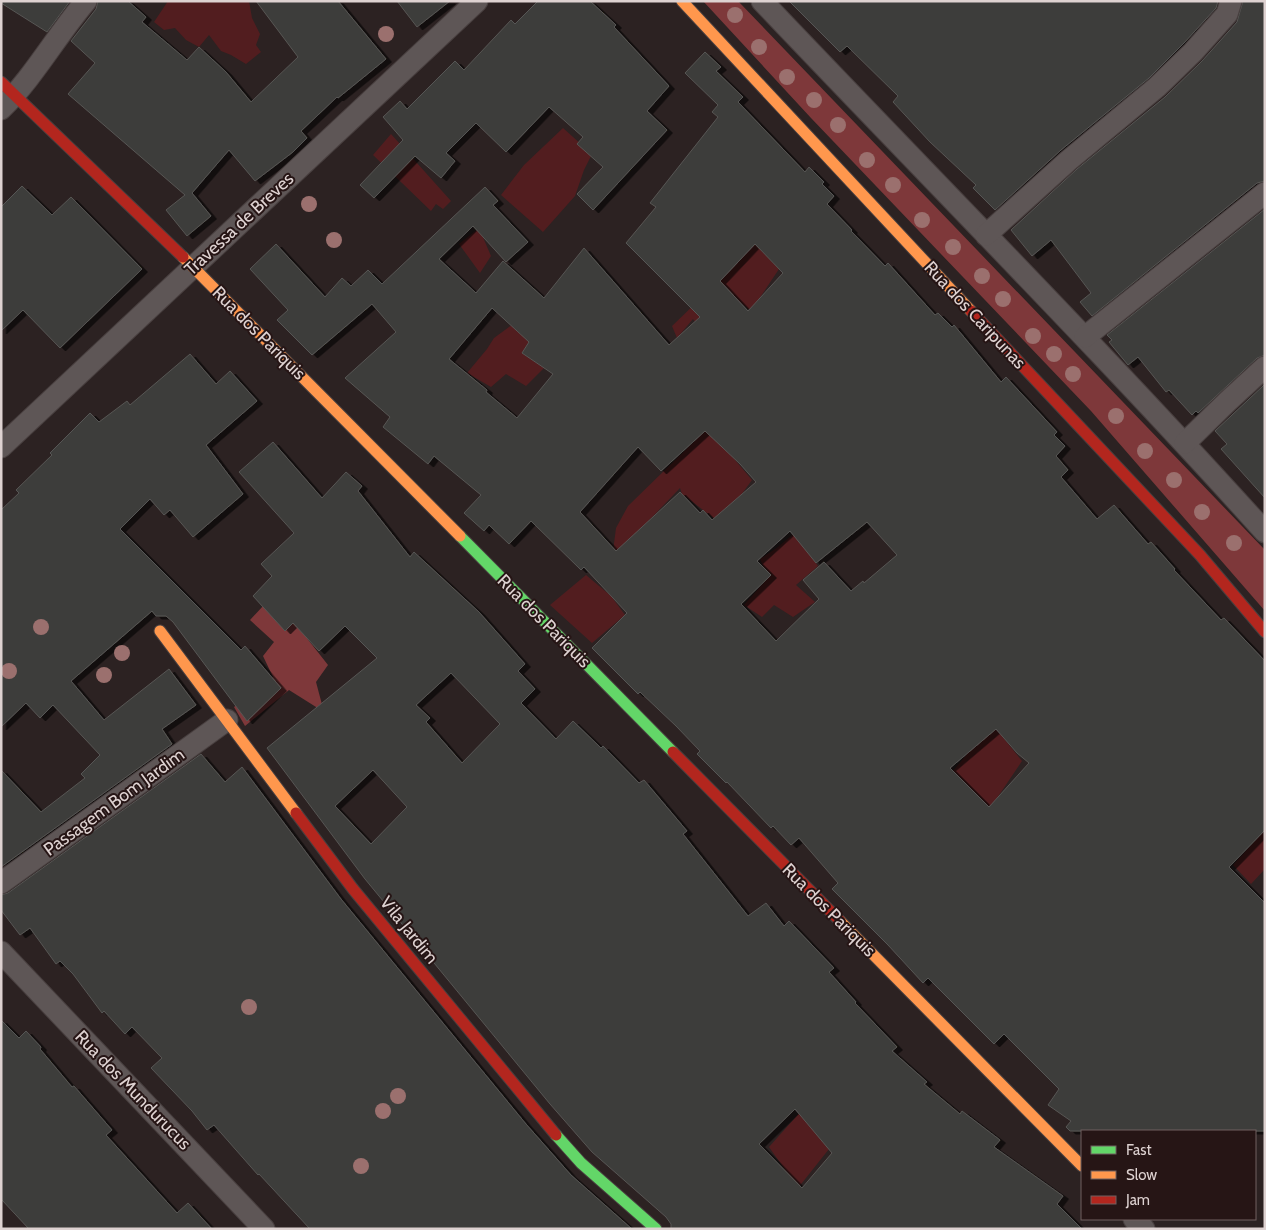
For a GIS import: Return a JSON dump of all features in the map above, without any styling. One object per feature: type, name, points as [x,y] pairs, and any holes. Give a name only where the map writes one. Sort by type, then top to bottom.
[{"type":"street","points":[[6,95],[86,1]]},
{"type":"street","name":"Travessa de Breves","points":[[1,447],[477,1]]},
{"type":"street","name":"Rua dos Caripunas","points":[[682,1],[1200,555],[1265,632]]},
{"type":"street","points":[[762,1],[1185,443],[1265,532]]},
{"type":"street","points":[[986,235],[1069,160],[1156,87],[1193,52],[1227,14],[1231,1]]},
{"type":"street","name":"Rua dos Pariquis","points":[[6,95],[193,266],[1081,1165]]},
{"type":"street","points":[[1085,338],[1265,193]]},
{"type":"street","points":[[1185,443],[1265,367]]},
{"type":"street","name":"Vila Jardim","points":[[160,631],[353,889],[538,1114],[581,1163],[656,1229]]},
{"type":"street","name":"Passagem Bom Jardim","points":[[1,884],[227,720]]},
{"type":"street","name":"Rua dos Mundurucus","points":[[1,952],[264,1229]]},
{"type":"street","points":[[1135,1220],[1144,1229]]},
{"type":"shaded area","points":[[168,1],[249,1],[252,18],[260,34],[256,45],[261,52],[246,64],[221,51],[209,35],[199,47],[186,40],[175,28],[164,30],[154,22]]},
{"type":"shaded area","points":[[703,1],[738,1],[1265,550],[1265,611],[1091,411],[811,118]]},
{"type":"shaded area","points":[[563,128],[592,154],[575,196],[543,232],[501,195],[524,165]]},
{"type":"shaded area","points":[[391,134],[451,201],[443,209],[436,204],[431,211],[373,155]]},
{"type":"shaded area","points":[[479,228],[491,256],[480,273],[459,244]]},
{"type":"shaded area","points":[[742,230],[779,269],[751,311],[741,303],[718,326],[693,385],[661,338],[685,358],[707,336],[693,319],[677,338],[672,326],[731,269]]},
{"type":"shaded area","points":[[513,324],[531,339],[522,353],[544,368],[526,386],[506,374],[491,387],[467,373],[494,338]]},
{"type":"shaded area","points":[[708,428],[752,480],[741,495],[747,505],[715,519],[682,494],[680,488],[612,559],[616,528],[628,506]]},
{"type":"shaded area","points":[[909,435],[807,551],[818,566],[796,585],[815,602],[793,617],[774,605],[762,617],[744,605],[768,578],[760,559],[778,547]]},
{"type":"shaded area","points":[[586,575],[611,596],[625,615],[592,643],[550,605]]},
{"type":"shaded area","points":[[289,578],[306,637],[328,665],[316,682],[324,712],[289,690],[245,726],[234,707],[273,677],[263,656],[274,642],[250,620]]},
{"type":"shaded area","points":[[979,713],[1001,735],[1022,761],[995,801],[999,822],[953,771],[967,754],[957,741]]},
{"type":"shaded area","points":[[1265,830],[1265,869],[1251,884],[1233,865]]},
{"type":"shaded area","points":[[877,1026],[816,1133],[829,1149],[798,1188],[769,1147]]},
{"type":"building","points":[[1,1],[70,1],[47,32],[1,3]]},
{"type":"building","points":[[98,1],[128,1],[146,17],[142,22],[187,60],[199,47],[226,72],[251,102],[298,57],[256,1],[338,1],[386,59],[337,97],[301,131],[307,138],[293,152],[255,181],[229,150],[192,193],[211,216],[187,236],[166,210],[185,195],[68,94],[95,63],[71,41],[96,9]]},
{"type":"building","points":[[397,1],[450,1],[417,27]]},
{"type":"building","points":[[538,1],[590,1],[616,25],[614,27],[669,86],[647,111],[667,130],[593,210],[577,194],[603,167],[577,144],[583,137],[549,107],[506,152],[476,123],[446,153],[455,161],[441,178],[415,156],[374,198],[360,185],[403,140],[383,117],[400,101],[407,109],[455,61],[464,70],[511,20],[515,24]]},
{"type":"building","points":[[789,1],[1218,1],[1216,8],[1149,78],[1061,150],[995,210],[973,188],[976,185],[930,142],[893,102],[898,96],[847,46],[840,52]]},
{"type":"building","points":[[1243,1],[1265,1],[1265,181],[1257,183],[1092,316],[1080,302],[1091,293],[1051,240],[1032,256],[1011,230],[1077,169],[1165,97],[1202,61],[1237,22]]},
{"type":"building","points":[[705,52],[721,67],[716,71],[743,97],[738,102],[805,172],[809,167],[824,182],[822,184],[834,196],[827,204],[851,231],[885,266],[888,263],[935,315],[938,313],[952,327],[954,325],[1001,382],[1006,377],[1057,432],[1054,435],[1065,446],[1056,456],[1068,470],[1061,477],[1097,519],[1114,505],[1148,544],[1151,542],[1174,570],[1221,620],[1224,618],[1265,661],[1265,830],[1229,867],[1265,903],[1265,1131],[1070,1131],[1066,1127],[1071,1121],[1048,1105],[1059,1089],[1004,1034],[994,1044],[928,978],[923,983],[832,889],[838,883],[799,838],[791,845],[773,826],[771,828],[697,754],[700,751],[676,726],[640,692],[638,694],[592,648],[627,613],[584,567],[581,570],[531,521],[509,544],[489,525],[484,531],[464,513],[481,495],[434,456],[428,464],[383,427],[390,417],[345,378],[396,332],[372,304],[312,355],[277,320],[288,310],[250,269],[276,244],[325,297],[342,278],[351,286],[368,270],[382,284],[485,187],[498,201],[493,205],[528,242],[506,262],[473,226],[439,259],[476,293],[503,261],[544,298],[584,248],[669,345],[700,317],[626,243],[656,207],[650,203],[718,117],[712,112],[718,105],[685,73]],"holes":[[[755,244],[783,273],[748,311],[720,281]],[[492,308],[529,342],[522,353],[553,374],[517,418],[449,359]],[[705,431],[756,482],[712,520],[703,510],[700,513],[680,492],[616,551],[580,512],[638,447],[661,471]],[[867,522],[897,555],[864,583],[863,581],[851,591],[824,562],[803,580],[819,599],[776,641],[741,604],[771,575],[757,561],[790,531],[816,563]],[[996,729],[1017,753],[1029,763],[989,807],[950,768]]]},
{"type":"building","points":[[22,186],[52,215],[71,197],[142,269],[60,348],[23,310],[1,331],[1,207]]},
{"type":"building","points":[[1265,209],[1265,355],[1257,358],[1198,413],[1196,411],[1192,415],[1169,390],[1166,392],[1138,357],[1128,365],[1109,342],[1112,340],[1107,335]]},
{"type":"building","points":[[190,354],[216,384],[230,371],[257,401],[206,445],[243,494],[193,537],[170,510],[164,515],[150,499],[120,529],[241,650],[245,646],[281,688],[247,721],[173,622],[166,616],[156,616],[152,611],[71,681],[104,720],[169,669],[196,705],[162,729],[172,744],[1,867],[1,770],[41,812],[85,778],[81,774],[100,755],[53,705],[40,718],[26,703],[1,727],[1,510],[19,493],[16,490],[52,455],[50,453],[90,413],[99,422],[127,401],[130,405]]},
{"type":"building","points":[[1265,384],[1265,498],[1221,449],[1227,444],[1215,431]]},
{"type":"building","points":[[273,442],[322,498],[346,472],[362,486],[358,491],[410,557],[414,552],[479,612],[525,664],[518,671],[535,689],[521,703],[556,739],[573,721],[601,748],[603,746],[639,783],[644,780],[687,831],[683,834],[748,916],[766,903],[784,926],[789,921],[834,968],[829,972],[855,1003],[897,1047],[892,1051],[927,1082],[924,1084],[960,1114],[962,1111],[1000,1140],[994,1147],[1063,1196],[1057,1204],[1082,1229],[671,1229],[671,1224],[666,1217],[592,1152],[550,1104],[365,879],[267,748],[377,658],[345,626],[319,651],[293,623],[285,631],[253,596],[272,576],[261,564],[294,533],[239,472]],"holes":[[[451,673],[500,724],[462,763],[426,722],[430,718],[416,705]],[[373,770],[407,807],[371,844],[335,806]],[[795,1109],[832,1153],[802,1188],[759,1144]]]},
{"type":"building","points":[[201,754],[225,782],[242,767],[341,899],[526,1124],[571,1175],[632,1229],[310,1229],[258,1175],[214,1125],[207,1130],[192,1111],[151,1068],[162,1058],[132,1027],[125,1034],[104,1011],[102,1013],[73,974],[60,961],[56,964],[30,928],[20,935],[1,910],[1,895],[8,893]]},
{"type":"building","points":[[1,1020],[19,1038],[26,1031],[41,1047],[40,1049],[72,1087],[74,1086],[112,1130],[106,1135],[177,1213],[188,1203],[212,1229],[29,1229],[1,1199]]},
{"type":"traffic: fast","points":[[460,536],[673,752]]},
{"type":"traffic: fast","points":[[556,1135],[581,1163],[656,1229]]},
{"type":"traffic: slow","points":[[682,1],[971,311]]},
{"type":"traffic: slow","points":[[183,257],[460,536]]},
{"type":"traffic: slow","points":[[160,631],[296,813]]},
{"type":"traffic: slow","points":[[840,921],[1081,1165]]},
{"type":"traffic: jam","points":[[1,82],[183,257]]},
{"type":"traffic: jam","points":[[971,311],[1200,555],[1265,632]]},
{"type":"traffic: jam","points":[[673,752],[840,921]]},
{"type":"traffic: jam","points":[[296,813],[353,889],[556,1135]]}]
